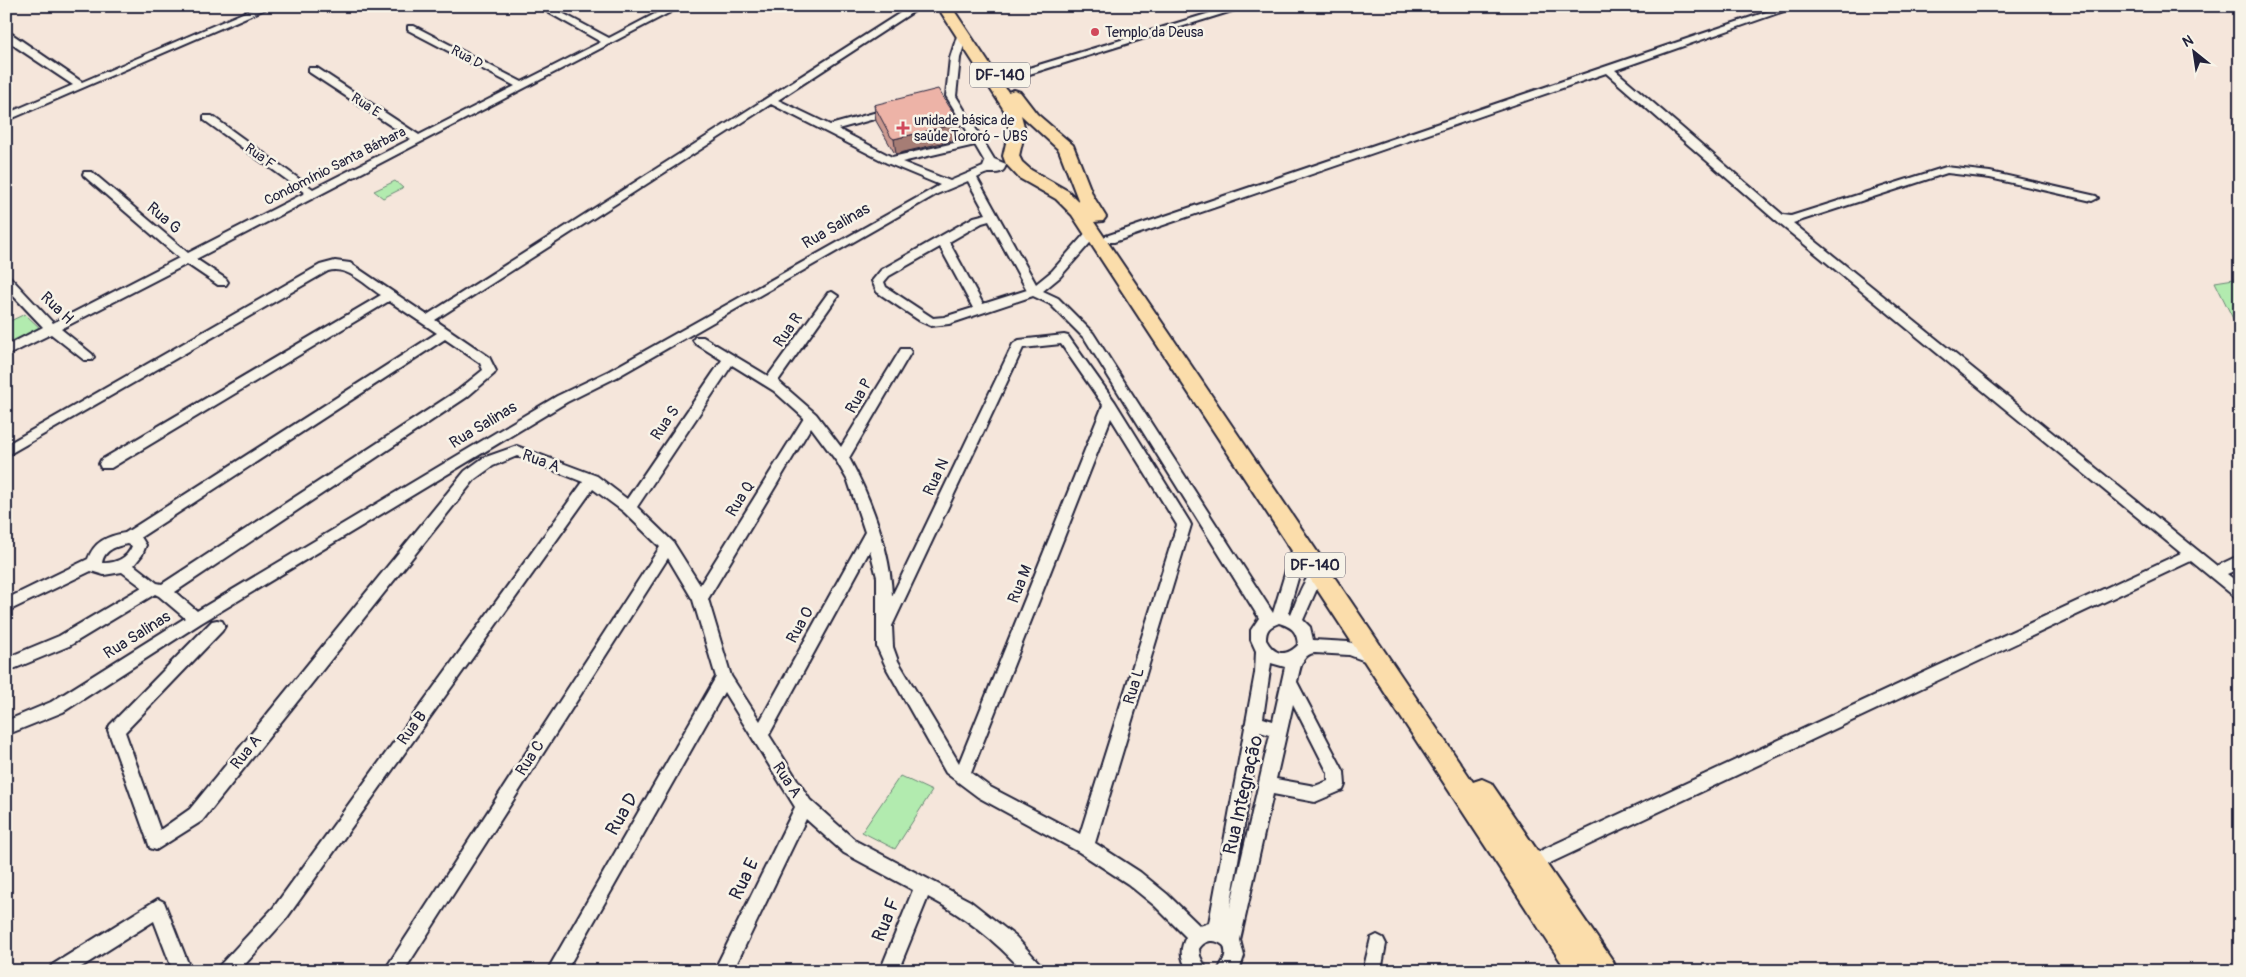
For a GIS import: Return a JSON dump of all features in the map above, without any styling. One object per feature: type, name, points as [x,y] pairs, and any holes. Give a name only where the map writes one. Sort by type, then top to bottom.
[{"type":"main road","name":"DF-140","points":[[944,6],[1012,110],[1017,124],[1014,164],[1021,171],[1055,190],[1070,202],[1101,235],[1603,971]]},
{"type":"main road","name":"DF-140","points":[[954,6],[1031,117],[1067,148],[1084,196],[1101,235],[1320,573],[1584,971]]},
{"type":"main road","points":[[1014,148],[1033,139],[1054,137]]},
{"type":"main road","points":[[1030,177],[1056,172],[1066,166],[1072,159]]},
{"type":"street","points":[[6,118],[146,60],[268,6]]},
{"type":"street","points":[[541,6],[609,42]]},
{"type":"street","name":"Condomínio Santa Bárbara","points":[[6,352],[678,6]]},
{"type":"street","points":[[427,320],[918,6]]},
{"type":"street","points":[[1003,79],[1244,6]]},
{"type":"street","points":[[993,216],[978,220],[885,273],[878,281],[881,289],[931,322],[944,321],[1034,292],[1101,235],[1608,70],[1794,6]]},
{"type":"street","name":"Rua D","points":[[411,28],[522,86]]},
{"type":"street","points":[[6,33],[19,45],[81,86]]},
{"type":"street","points":[[963,33],[946,97],[993,166],[1030,177]]},
{"type":"street","points":[[6,50],[19,45]]},
{"type":"street","points":[[6,124],[99,84],[146,60]]},
{"type":"street","name":"Rua E","points":[[312,70],[419,140]]},
{"type":"street","points":[[1608,70],[1780,218],[2240,593]]},
{"type":"street","points":[[772,100],[891,161],[948,184]]},
{"type":"street","points":[[829,128],[904,108]]},
{"type":"street","name":"Rua F","points":[[208,118],[313,194]]},
{"type":"street","points":[[891,161],[977,141]]},
{"type":"street","name":"Rua Salinas","points":[[6,728],[57,707],[196,619],[562,399],[613,374],[948,184],[971,177],[993,166],[1014,148]]},
{"type":"street","points":[[1780,218],[1790,220],[1946,170],[1990,175],[2092,198]]},
{"type":"street","name":"Rua G","points":[[88,174],[188,259],[222,282]]},
{"type":"street","points":[[971,177],[1034,292],[1054,301],[1089,336],[1274,619]]},
{"type":"street","points":[[942,240],[980,309]]},
{"type":"street","points":[[6,451],[324,268],[335,265],[346,266],[427,320],[484,360],[490,371],[462,394],[159,590],[64,641],[6,665]]},
{"type":"street","name":"Rua H","points":[[6,280],[52,329],[88,357]]},
{"type":"street","points":[[106,464],[390,295]]},
{"type":"street","name":"Rua R","points":[[770,383],[832,296]]},
{"type":"street","points":[[128,538],[446,333]]},
{"type":"street","name":"Rua N","points":[[885,625],[1019,344],[1064,339],[1110,404]]},
{"type":"street","points":[[699,340],[770,383],[811,417],[842,458],[855,482],[872,532],[884,577],[885,647],[892,664],[952,768],[984,792],[1085,846],[1134,878],[1161,900],[1197,936]]},
{"type":"street","name":"Rua P","points":[[842,458],[905,352]]},
{"type":"street","name":"Rua S","points":[[629,508],[730,358]]},
{"type":"street","name":"Rua L","points":[[1085,846],[1184,525],[1110,404]]},
{"type":"street","name":"Rua M","points":[[962,776],[1110,404]]},
{"type":"street","name":"Rua Q","points":[[700,598],[811,417]]},
{"type":"street","name":"Rua A","points":[[217,626],[116,730],[156,842],[196,816],[470,475],[488,462],[517,451],[592,480],[629,508],[668,546],[700,598],[724,678],[804,806],[850,847],[964,907],[1010,943],[1035,971]]},
{"type":"street","name":"Rua B","points":[[226,971],[280,913],[592,480]]},
{"type":"street","name":"Rua O","points":[[760,736],[872,532]]},
{"type":"street","points":[[128,538],[135,540],[139,545],[138,551],[132,559],[123,565],[104,570],[97,568],[94,564],[94,557],[104,546],[118,539],[128,538]]},
{"type":"street","points":[[1274,619],[1301,544]]},
{"type":"street","name":"Rua C","points":[[393,971],[668,546]]},
{"type":"street","points":[[1531,864],[2193,554]]},
{"type":"street","points":[[2216,573],[2240,561]]},
{"type":"street","points":[[6,606],[94,564]]},
{"type":"street","points":[[123,565],[196,619]]},
{"type":"street","points":[[1295,621],[1313,580],[1320,573]]},
{"type":"street","points":[[1301,652],[1305,632],[1295,621],[1274,619],[1262,624],[1257,638],[1259,645],[1263,652],[1278,660],[1325,645],[1346,648],[1377,659]]},
{"type":"street","name":"Rua Integração","points":[[1231,955],[1254,723],[1263,673],[1263,652]]},
{"type":"street","name":"Rua Integração","points":[[1231,955],[1279,730],[1290,683],[1301,652]]},
{"type":"street","name":"Rua D","points":[[556,971],[724,678]]},
{"type":"street","points":[[1267,785],[1315,794],[1337,785],[1336,772],[1290,683]]},
{"type":"street","points":[[1254,723],[1279,730]]},
{"type":"street","name":"Rua E","points":[[723,971],[804,806]]},
{"type":"street","name":"Rua F","points":[[889,971],[924,885]]},
{"type":"street","points":[[58,971],[158,908],[182,971]]},
{"type":"street","points":[[1198,971],[1192,963],[1190,954],[1191,944],[1197,936],[1206,931],[1231,955]]},
{"type":"street","points":[[1372,971],[1377,944]]},
{"type":"green space","points":[[395,181],[403,188],[383,198],[374,191]]},
{"type":"green space","points":[[2240,278],[2240,333],[2215,282]]},
{"type":"green space","points":[[25,314],[42,330],[6,348],[6,323]]},
{"type":"green space","points":[[900,776],[932,791],[895,849],[862,832]]},
{"type":"building","points":[[938,89],[960,123],[894,139],[891,137],[874,105]]},
{"type":"place","name":"Templo da Deusa","points":[[1095,32]]},
{"type":"place","name":"unidade básica de saúde Tororó - UBS","points":[[903,128]]}]
